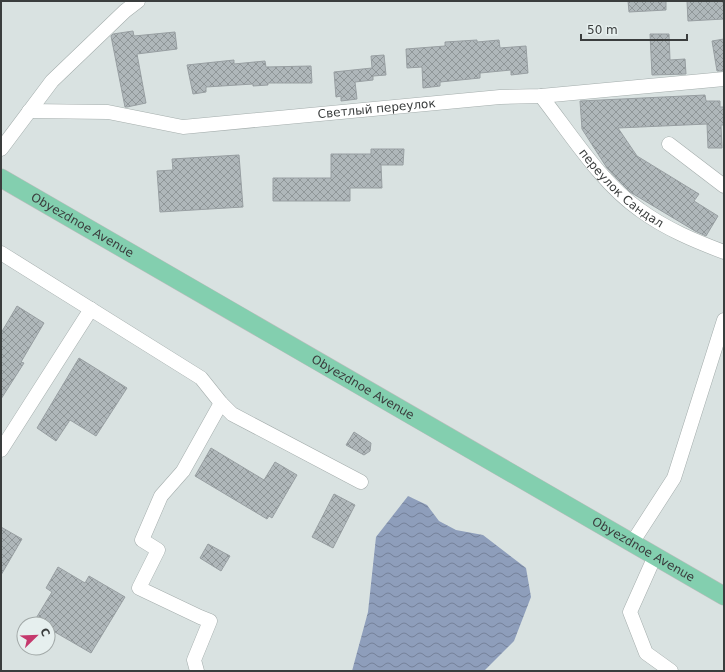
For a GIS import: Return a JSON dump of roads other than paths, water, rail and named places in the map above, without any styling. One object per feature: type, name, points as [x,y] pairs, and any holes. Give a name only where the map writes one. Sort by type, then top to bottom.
[{"type":"main road","name":"Obyezdnoe Avenue","points":[[1,178],[724,596]]},
{"type":"street","points":[[1,149],[52,81],[125,11],[138,1]]},
{"type":"street","name":"Светлый переулок","points":[[29,111],[108,112],[183,127],[500,97],[541,96],[724,79]]},
{"type":"street","name":"переулок Сандал","points":[[541,96],[594,165],[619,193],[639,210],[659,222],[692,239],[724,252]]},
{"type":"street","points":[[669,144],[724,186]]},
{"type":"street","points":[[1,254],[92,309],[201,378],[232,414],[361,482]]},
{"type":"street","points":[[1,450],[92,309]]},
{"type":"street","points":[[632,543],[674,478],[724,320]]},
{"type":"street","points":[[197,671],[194,660],[210,621],[139,588],[158,550],[142,540],[161,496],[182,471],[221,403]]},
{"type":"street","points":[[655,556],[630,612],[646,653],[671,671]]},
{"type":"water","points":[[408,496],[427,505],[439,521],[456,530],[483,535],[526,568],[531,597],[514,641],[484,671],[352,671],[368,612],[376,537]]}]
